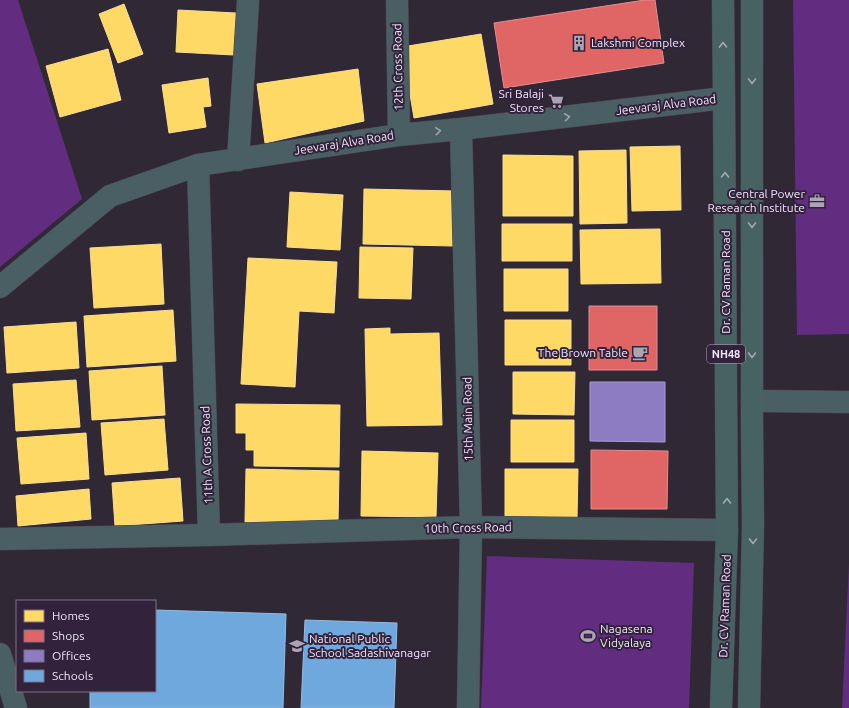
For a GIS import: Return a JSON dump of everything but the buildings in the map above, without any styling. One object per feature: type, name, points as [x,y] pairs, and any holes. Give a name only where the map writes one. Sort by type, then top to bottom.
[{"type":"highway","name":"Dr. CV Raman Road","points":[[721,708],[728,530],[723,0]]},
{"type":"highway","name":"NH48","points":[[750,708],[753,525],[752,0]]},
{"type":"street","name":"12th Cross Road","points":[[397,0],[399,135]]},
{"type":"street","points":[[238,160],[248,2]]},
{"type":"street","name":"Jeevaraj Alva Road","points":[[0,286],[110,196],[198,166],[399,135],[724,98]]},
{"type":"street","name":"15th Main Road","points":[[461,129],[471,527],[468,708]]},
{"type":"street","name":"11th A Cross Road","points":[[198,166],[209,535]]},
{"type":"street","points":[[752,400],[849,402]]},
{"type":"street","name":"10th Cross Road","points":[[209,535],[471,527],[728,530]]},
{"type":"street","points":[[0,539],[209,535]]},
{"type":"street","points":[[0,654],[16,708]]},
{"type":"shaded area","points":[[0,0],[18,0],[82,199],[0,267]]},
{"type":"shaded area","name":"Central Power Research Institute","points":[[793,0],[849,0],[849,334],[797,335]]},
{"type":"shaded area","name":"Nagasena Vidyalaya","points":[[487,556],[694,563],[689,708],[481,708]]},
{"type":"shaded area","points":[[849,563],[849,708],[842,708]]},
{"type":"place","name":"Lakshmi Complex","points":[[579,43]]},
{"type":"place","name":"Sri Balaji Stores","points":[[556,101]]},
{"type":"place","name":"Central Power Research Institute","points":[[817,201]]},
{"type":"place","name":"The Brown Table","points":[[640,353]]},
{"type":"place","name":"Nagasena Vidyalaya","points":[[588,636]]},
{"type":"place","name":"National Public School Sadashivanagar","points":[[297,646]]}]
